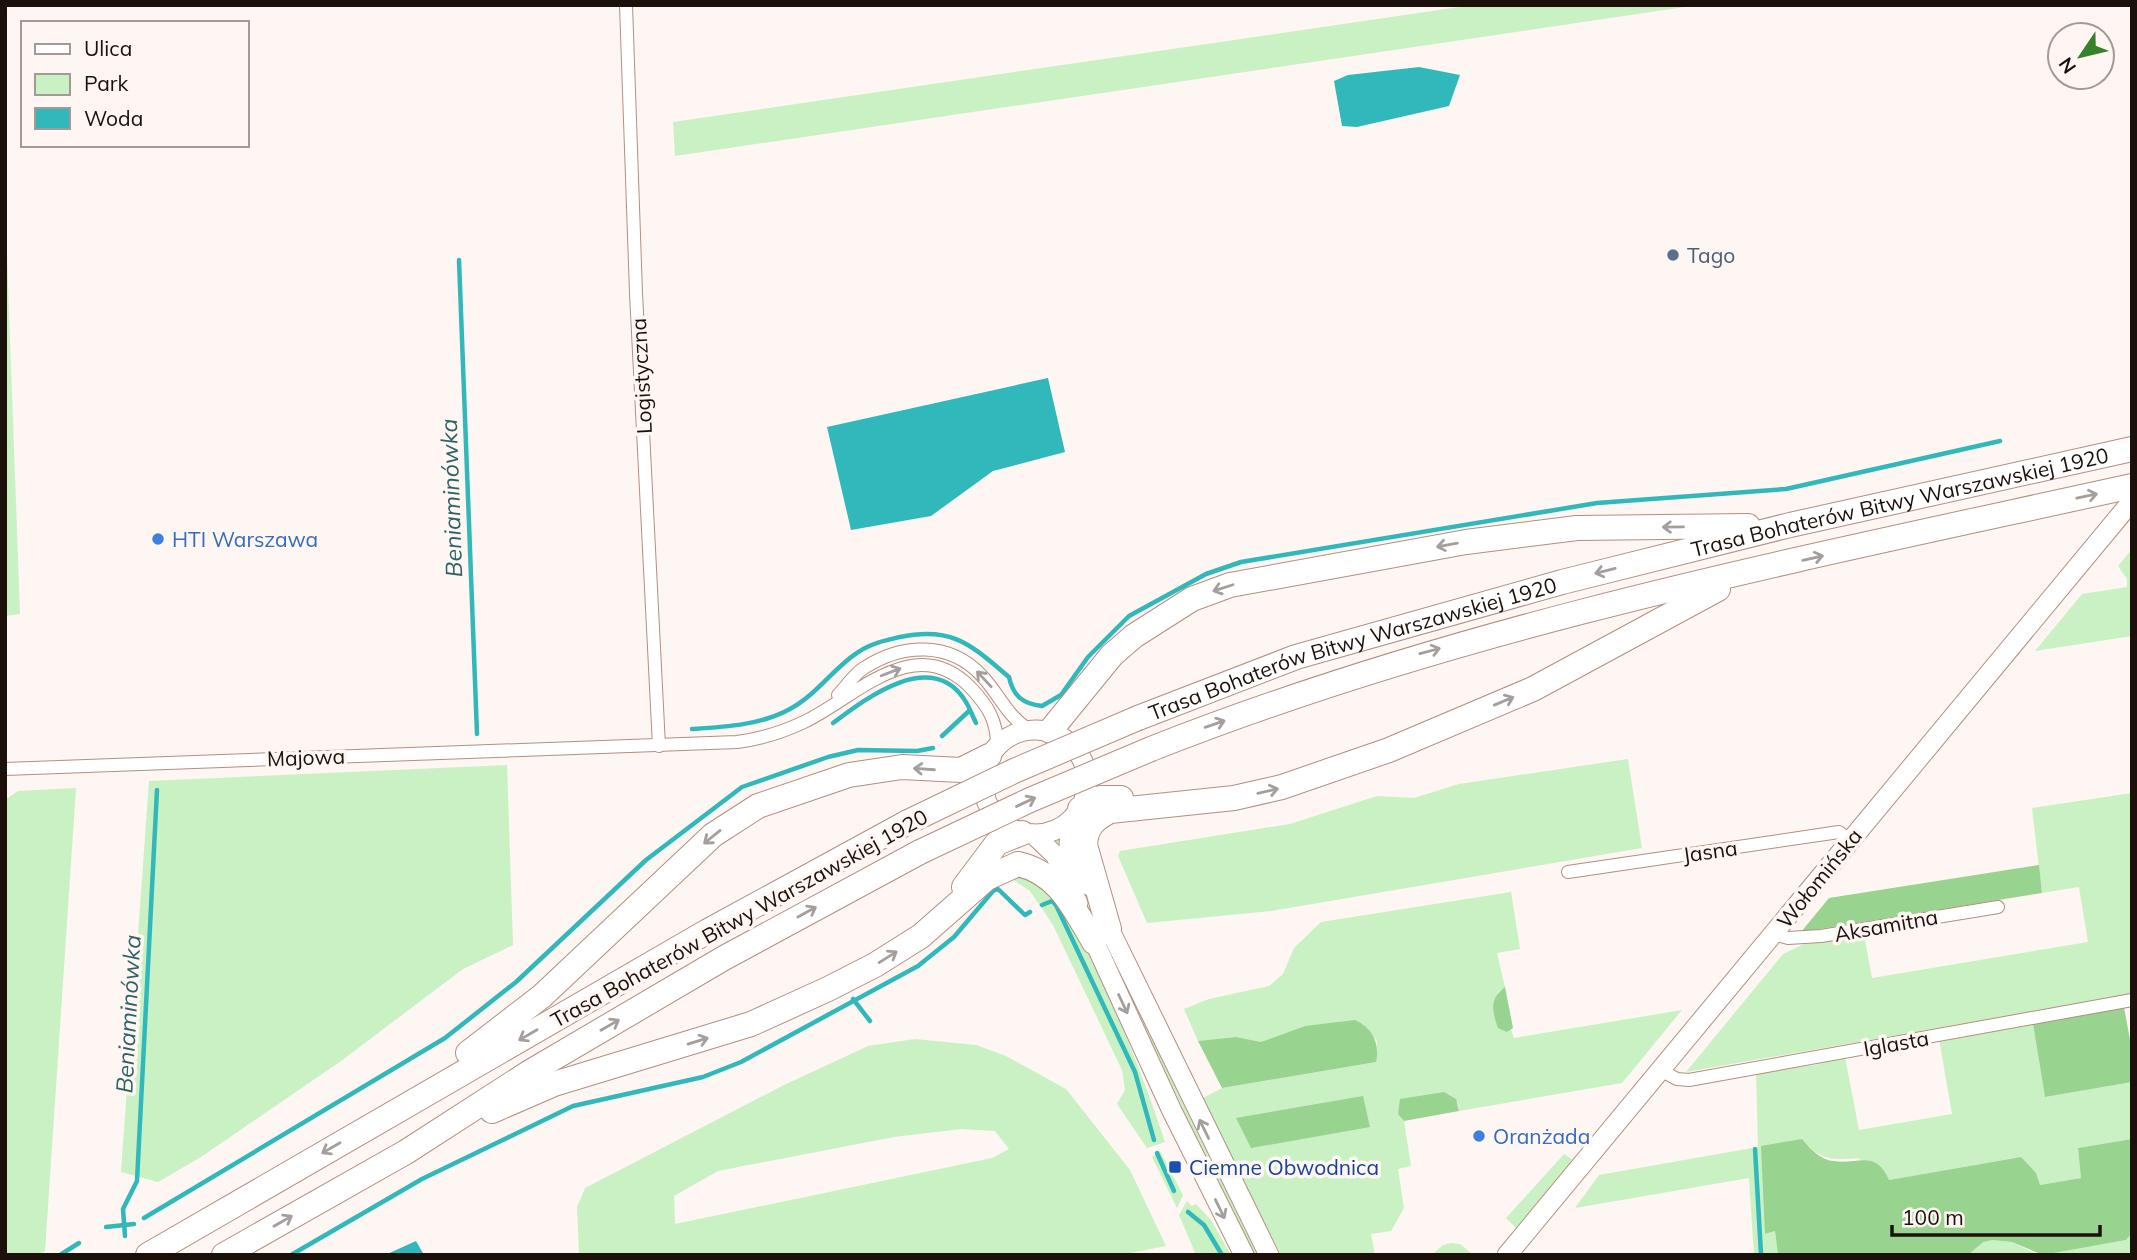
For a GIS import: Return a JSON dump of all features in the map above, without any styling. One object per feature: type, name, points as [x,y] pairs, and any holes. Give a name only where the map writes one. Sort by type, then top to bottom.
[{"type":"highway","name":"Trasa Bohaterów Bitwy Warszawskiej 1920","points":[[148,1255],[767,897],[908,822],[1014,771],[1138,718],[1296,657],[1562,582],[1790,525],[2132,449]]},
{"type":"highway","name":"Trasa Bohaterów Bitwy Warszawskiej 1920","points":[[224,1255],[406,1152],[530,1072],[816,907],[920,852],[1030,800],[1151,748],[1419,654],[1572,613],[2132,486]]},
{"type":"highway","points":[[1039,730],[1134,636],[1192,599],[1230,585],[1466,541],[1577,528],[1790,525]]},
{"type":"highway","points":[[1102,935],[1086,832],[1092,822],[1110,811],[1177,806],[1282,788],[1389,750],[1533,689],[1746,574]]},
{"type":"highway","points":[[384,1118],[542,996],[686,859],[733,821],[775,798],[849,775],[902,768],[961,770],[993,751]]},
{"type":"highway","points":[[1075,815],[1091,802],[1115,797],[1177,806]]},
{"type":"highway","points":[[945,914],[997,843],[1027,834]]},
{"type":"highway","points":[[406,1152],[554,1084],[751,1024],[876,965],[921,936],[987,877],[1018,864],[1042,871],[1052,878],[1102,935]]},
{"type":"main road","name":"Wołomińska","points":[[1507,1255],[2132,501]]},
{"type":"main road","points":[[1244,1255],[1102,935],[1069,844],[1075,815],[1088,782],[1081,756],[1073,745],[1039,730],[1011,735],[993,751],[984,769],[985,797],[1000,821],[1027,834],[1055,855],[1102,935],[1168,1055],[1269,1255]]},
{"type":"main road","points":[[1027,834],[1059,829],[1075,815]]},
{"type":"street","name":"Logistyczna","points":[[626,5],[636,293],[659,746]]},
{"type":"street","points":[[831,704],[862,669],[903,649],[922,648],[961,659],[995,691],[1010,716],[1039,730]]},
{"type":"street","points":[[831,704],[893,669],[914,665],[939,668],[957,674],[983,703],[997,729],[993,751]]},
{"type":"street","name":"Majowa","points":[[5,769],[659,746],[754,740],[804,722],[831,704]]},
{"type":"street","name":"Jasna","points":[[1568,872],[1839,832],[1849,841]]},
{"type":"street","name":"Aksamitna","points":[[1773,934],[1788,938],[1821,936],[1998,907]]},
{"type":"street","name":"Iglasta","points":[[1662,1071],[1677,1079],[1689,1080],[2132,1000]]},
{"type":"green space","points":[[1473,5],[1698,5],[675,156],[673,122]]},
{"type":"green space","points":[[5,200],[20,614],[5,616]]},
{"type":"green space","points":[[2132,549],[2132,636],[2035,651],[2082,594],[2127,587],[2127,579],[2118,566]]},
{"type":"green space","points":[[1628,759],[1642,848],[1271,911],[1147,923],[1118,856],[1120,851],[1290,824],[1377,796],[1414,798],[1459,784]]},
{"type":"green space","points":[[507,765],[513,945],[463,969],[341,1061],[201,1157],[158,1182],[121,1172],[149,781]]},
{"type":"green space","points":[[76,788],[45,1251],[39,1255],[5,1255],[5,800],[18,791]]},
{"type":"green space","points":[[2132,793],[2132,994],[1686,1072],[1783,954],[1804,944],[1864,935],[1872,978],[2088,942],[2079,887],[2042,893],[2032,808]]},
{"type":"green space","points":[[1061,839],[1229,1195],[1262,1255],[1255,1255],[1235,1219],[1056,841]]},
{"type":"green space","points":[[2039,865],[2042,893],[1801,932],[1829,898]]},
{"type":"green space","points":[[1011,873],[1032,876],[1051,892],[1070,920],[1110,998],[1144,1081],[1165,1142],[1147,1148],[1117,1104],[1125,1090],[1122,1070],[1053,925],[1030,891],[1015,881]]},
{"type":"green space","points":[[1511,892],[1520,949],[1497,953],[1505,987],[1498,992],[1514,1038],[1682,1010],[1622,1083],[1459,1111],[1458,1103],[1398,1114],[1404,1121],[1411,1166],[1398,1169],[1404,1208],[1391,1231],[1371,1234],[1375,1255],[1281,1255],[1201,1099],[1222,1088],[1376,1062],[1377,1041],[1363,1024],[1305,1026],[1261,1042],[1236,1037],[1198,1041],[1184,1009],[1209,999],[1269,986],[1283,974],[1294,948],[1321,922]]},
{"type":"green space","points":[[1505,987],[1513,1028],[1507,1032],[1498,1028],[1493,1011],[1496,996]]},
{"type":"green space","points":[[2124,1007],[2132,1051],[2132,1082],[2045,1097],[2033,1024]]},
{"type":"green space","points":[[1355,1020],[1366,1027],[1374,1037],[1376,1062],[1222,1088],[1198,1041],[1236,1037],[1261,1042],[1305,1026]]},
{"type":"green space","points":[[2033,1024],[2045,1097],[2132,1082],[2132,1139],[2078,1148],[2081,1178],[2040,1185],[2021,1157],[1889,1180],[1858,1158],[1827,1157],[1814,1151],[1802,1140],[1765,1234],[1775,1231],[1778,1255],[1754,1255],[1749,1178],[1575,1208],[1599,1175],[1758,1147],[1756,1072],[1815,1065],[1845,1057],[1859,1130],[1952,1114],[1939,1039]]},
{"type":"green space","points":[[915,1039],[976,1045],[1006,1056],[1066,1089],[1130,1170],[1166,1246],[1120,1255],[579,1255],[577,1207],[585,1188],[784,1085],[868,1046]],"holes":[[[961,1129],[995,1131],[1009,1149],[992,1158],[675,1224],[674,1196],[718,1171],[894,1137]]]},
{"type":"green space","points":[[1444,1092],[1456,1099],[1459,1111],[1404,1121],[1398,1114],[1400,1099]]},
{"type":"green space","points":[[1363,1096],[1370,1127],[1251,1148],[1236,1118]]},
{"type":"green space","points":[[1802,1139],[1816,1153],[1829,1160],[1872,1161],[1884,1170],[1889,1180],[2021,1157],[2036,1173],[2040,1185],[2081,1178],[2078,1148],[2132,1139],[2132,1233],[2126,1240],[2043,1255],[2012,1242],[1992,1240],[1983,1242],[1968,1255],[1778,1255],[1775,1231],[1765,1234],[1761,1146]]},
{"type":"green space","points":[[1160,1151],[1183,1195],[1177,1208],[1152,1157]]},
{"type":"green space","points":[[1564,1154],[1573,1160],[1517,1229],[1506,1218]]},
{"type":"green space","points":[[1187,1201],[1192,1206],[1196,1204],[1211,1220],[1231,1255],[1196,1255],[1179,1215]]},
{"type":"green space","points":[[2132,1233],[2132,1255],[2043,1255],[2126,1240]]},
{"type":"green space","points":[[1983,1241],[2012,1242],[2038,1255],[1968,1255]]},
{"type":"green space","points":[[1460,1244],[1473,1255],[1432,1255],[1443,1245]]},
{"type":"water","points":[[1419,67],[1460,75],[1449,106],[1357,127],[1342,126],[1334,81],[1348,75]]},
{"type":"water","points":[[1048,378],[1065,452],[993,471],[931,516],[851,530],[827,427]]},
{"type":"water","points":[[416,1241],[424,1255],[385,1255]]},
{"type":"waterway","name":"Beniaminówka","points":[[459,260],[477,734]]},
{"type":"waterway","points":[[692,729],[742,724],[779,714],[800,703],[851,657],[865,648],[918,634],[948,636],[972,647],[1009,677],[1020,698],[1042,706],[1061,695],[1088,657],[1129,616],[1206,574],[1241,562],[1597,503],[1786,489],[2000,441]]},
{"type":"waterway","points":[[833,723],[880,692],[916,678],[934,678],[950,685],[964,699],[976,723]]},
{"type":"waterway","points":[[942,736],[969,711]]},
{"type":"waterway","points":[[144,1218],[445,1038],[516,982],[646,860],[742,787],[828,757],[858,750],[917,751],[933,748]]},
{"type":"waterway","name":"Beniaminówka","points":[[125,1236],[123,1209],[137,1181],[157,790]]},
{"type":"waterway","points":[[291,1255],[422,1179],[573,1106],[703,1077],[741,1062],[918,966],[954,937],[993,891],[998,889],[1025,915],[1030,912]]},
{"type":"waterway","points":[[1042,905],[1052,901],[1056,905],[1135,1072],[1154,1140]]},
{"type":"waterway","points":[[853,999],[870,1021]]},
{"type":"waterway","points":[[1755,1149],[1761,1254]]},
{"type":"waterway","points":[[1157,1153],[1174,1191]]},
{"type":"waterway","points":[[1188,1212],[1204,1225],[1222,1255]]},
{"type":"waterway","points":[[106,1227],[134,1224]]},
{"type":"waterway","points":[[60,1255],[79,1243]]},
{"type":"place","name":"Tago","points":[[1673,255]]},
{"type":"place","name":"HTI Warszawa","points":[[158,539]]},
{"type":"place","name":"Oranżada","points":[[1479,1136]]},
{"type":"place","name":"Ciemne Obwodnica","points":[[1175,1167]]}]
